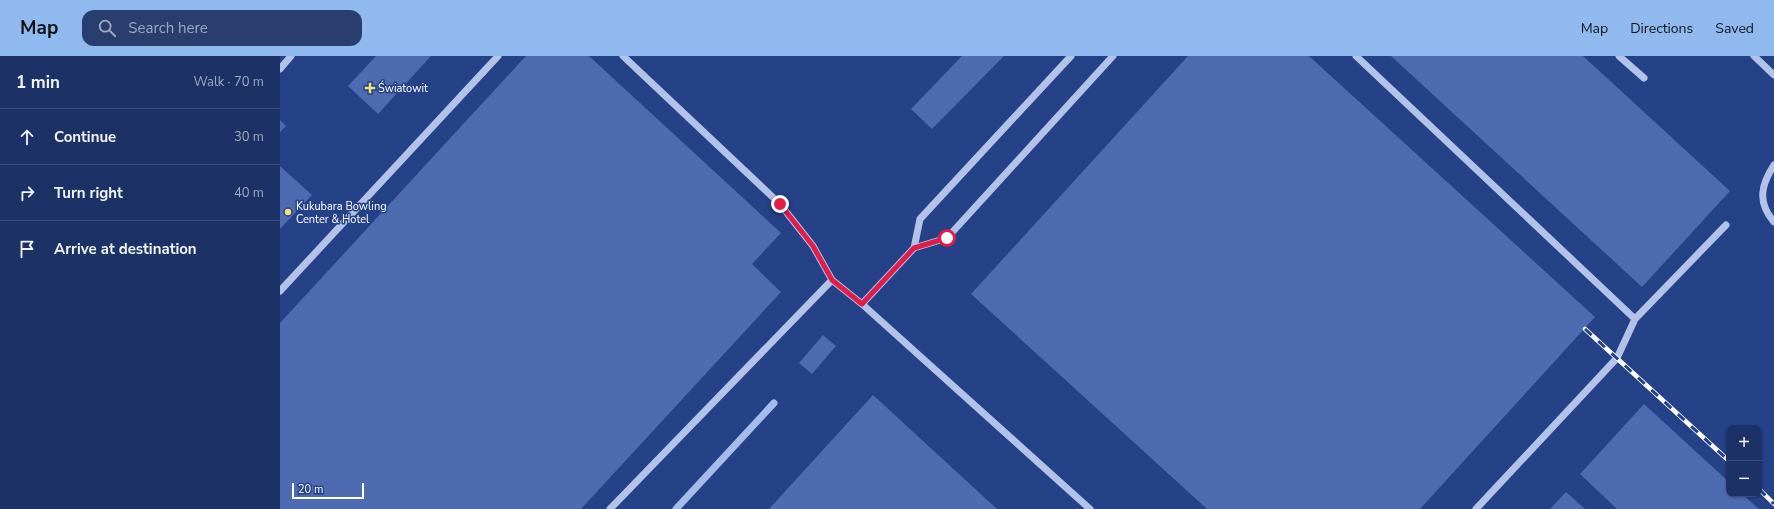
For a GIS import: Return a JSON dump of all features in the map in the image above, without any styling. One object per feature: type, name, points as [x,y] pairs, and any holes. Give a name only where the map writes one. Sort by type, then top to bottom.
[{"type":"street","points":[[280,69],[291,56]]},
{"type":"street","points":[[280,291],[498,56]]},
{"type":"street","points":[[623,56],[780,204],[813,246],[832,280],[862,304],[1090,509]]},
{"type":"street","points":[[914,248],[920,219],[1071,56]]},
{"type":"street","points":[[862,304],[914,248],[947,238],[1113,56]]},
{"type":"street","points":[[1356,56],[1635,319]]},
{"type":"street","points":[[1619,56],[1644,78]]},
{"type":"street","points":[[1754,56],[1774,75]]},
{"type":"street","points":[[1774,165],[1765,179],[1762,196],[1768,215],[1774,222]]},
{"type":"street","points":[[1476,509],[1617,358],[1635,319],[1726,225]]},
{"type":"street","points":[[610,509],[832,280]]},
{"type":"building","points":[[376,56],[431,56],[378,114],[348,86]]},
{"type":"building","points":[[526,56],[589,56],[781,233],[752,264],[781,292],[581,509],[280,509],[280,323]]},
{"type":"building","points":[[962,56],[1004,56],[932,129],[911,109]]},
{"type":"building","points":[[1188,56],[1309,56],[1595,317],[1420,509],[1207,509],[971,294]]},
{"type":"building","points":[[1391,56],[1583,56],[1730,191],[1642,287]]},
{"type":"building","points":[[280,120],[286,126],[280,132]]},
{"type":"building","name":"Kukubara Bowling Center & Hotel","points":[[280,166],[312,195],[280,229]]},
{"type":"building","points":[[823,335],[836,346],[812,374],[799,363]]},
{"type":"building","points":[[873,395],[997,509],[769,509]]},
{"type":"building","points":[[1644,404],[1726,479],[1726,497],[1745,497],[1759,509],[1617,509],[1580,474]]},
{"type":"building","points":[[1566,492],[1585,509],[1550,509]]},
{"type":"waterway","points":[[676,509],[774,403]]},
{"type":"railway","points":[[1585,329],[1726,458]]},
{"type":"railway","points":[[1762,492],[1774,504]]},
{"type":"place","name":"Światowit","points":[[370,88]]},
{"type":"place","name":"Kukubara Bowling Center & Hotel","points":[[288,212]]},
{"type":"route","points":[[780,204],[813,246],[832,280],[862,304],[914,248],[947,238]]}]
